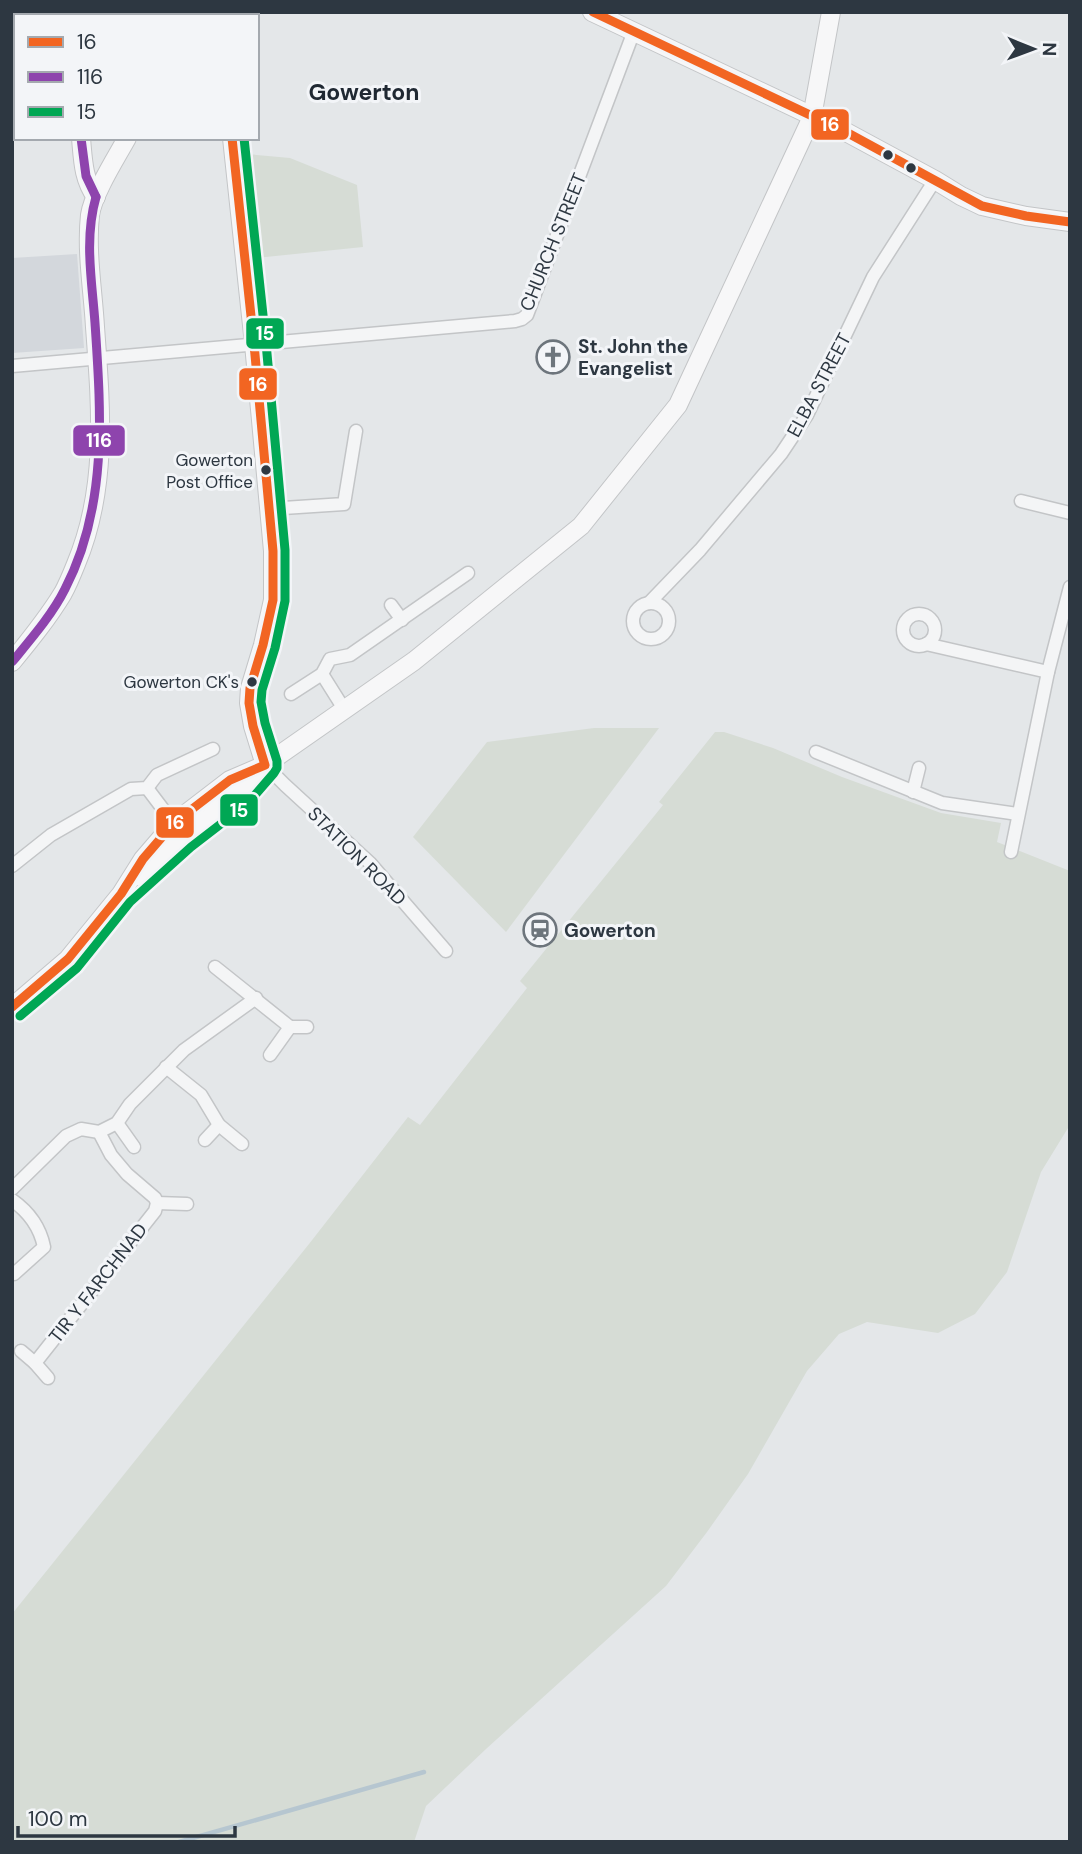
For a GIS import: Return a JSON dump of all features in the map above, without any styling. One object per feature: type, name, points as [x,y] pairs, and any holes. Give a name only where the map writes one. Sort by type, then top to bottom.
[{"type":"main road","points":[[592,12],[846,132],[982,206],[1070,222]]},
{"type":"main road","points":[[12,1007],[68,959],[121,894],[143,859],[179,831],[240,794],[265,765],[414,661],[581,526],[678,405],[812,117],[831,12]]},
{"type":"main road","points":[[81,140],[84,170],[89,187],[96,197]]},
{"type":"main road","points":[[12,662],[34,636],[64,591],[81,551],[95,503],[101,459],[90,213],[126,140]]},
{"type":"main road","points":[[232,140],[273,551],[273,600],[250,688],[249,703],[265,765]]},
{"type":"street","name":"CHURCH STREET","points":[[12,366],[522,319],[527,315],[634,32]]},
{"type":"street","name":"ELBA STREET","points":[[649,603],[700,550],[781,454],[807,415],[873,277],[935,180]]},
{"type":"street","points":[[268,509],[344,504],[356,431]]},
{"type":"street","points":[[1021,501],[1070,513]]},
{"type":"street","points":[[291,694],[322,674],[330,659],[350,655],[468,573]]},
{"type":"street","points":[[1011,852],[1048,672],[1067,611],[1070,587]]},
{"type":"street","points":[[391,605],[402,620]]},
{"type":"street","points":[[926,644],[1048,672]]},
{"type":"street","points":[[322,674],[344,709]]},
{"type":"street","points":[[147,788],[156,775],[213,749]]},
{"type":"street","points":[[816,752],[942,803],[1018,814]]},
{"type":"street","points":[[197,757],[204,769]]},
{"type":"street","name":"STATION ROAD","points":[[265,765],[370,863],[446,951]]},
{"type":"street","points":[[913,792],[919,768]]},
{"type":"street","points":[[147,788],[179,831]]},
{"type":"street","points":[[12,866],[51,835],[131,789],[147,788]]},
{"type":"street","points":[[215,967],[290,1027],[307,1027]]},
{"type":"street","points":[[12,1189],[66,1136],[81,1129],[99,1132],[117,1123],[130,1104],[184,1050],[256,998]]},
{"type":"street","points":[[270,1055],[290,1027]]},
{"type":"street","points":[[166,1067],[201,1095],[219,1125],[242,1144]]},
{"type":"street","points":[[117,1123],[134,1147]]},
{"type":"street","points":[[205,1140],[219,1125]]},
{"type":"street","name":"TIR Y FARCHNAD","points":[[35,1363],[155,1211],[155,1198],[127,1174],[111,1155],[99,1132]]},
{"type":"street","points":[[12,1200],[25,1210],[41,1233],[44,1247],[14,1274]]},
{"type":"street","name":"TIR Y FARCHNAD","points":[[157,1203],[187,1204]]},
{"type":"street","points":[[21,1351],[48,1378]]},
{"type":"shaded area","points":[[247,154],[290,158],[357,185],[363,247],[256,258]]},
{"type":"shaded area","points":[[77,254],[84,348],[12,353],[12,258]]},
{"type":"shaded area","points":[[594,728],[659,728],[506,932],[413,837],[487,742]]},
{"type":"shaded area","points":[[715,732],[724,732],[773,748],[842,777],[941,813],[1001,823],[997,842],[1070,871],[1068,1128],[1041,1172],[1007,1272],[975,1314],[938,1333],[867,1322],[839,1334],[807,1371],[748,1474],[666,1586],[426,1806],[414,1842],[12,1842],[12,1614],[408,1117],[420,1125],[527,988],[520,981],[663,805],[659,802]]},
{"type":"waterway","points":[[179,1842],[424,1772]]},
{"type":"transit line","name":"16","points":[[593,12],[846,132],[982,206],[1070,222]]},
{"type":"transit line","name":"116","points":[[81,140],[86,176],[96,197]]},
{"type":"transit line","name":"16","points":[[12,1007],[68,959],[121,894],[143,859],[174,823],[230,780],[265,765],[249,703],[250,688],[273,600],[273,551],[232,140]]},
{"type":"transit line","name":"15","points":[[20,1016],[77,968],[130,902],[191,847],[248,803],[277,768],[261,702],[285,601],[285,550],[244,140]]},
{"type":"transit line","name":"116","points":[[12,662],[48,617],[65,589],[89,525],[95,492],[99,391],[90,229],[96,197]]},
{"type":"place","name":"St. John the Evangelist","points":[[553,357]]},
{"type":"place","name":"Gowerton Post Office","points":[[266,470]]},
{"type":"place","name":"Gowerton CK's","points":[[252,682]]},
{"type":"place","name":"Gowerton","points":[[540,930]]},
{"type":"district","name":"Gowerton","points":[[364,92]]}]
